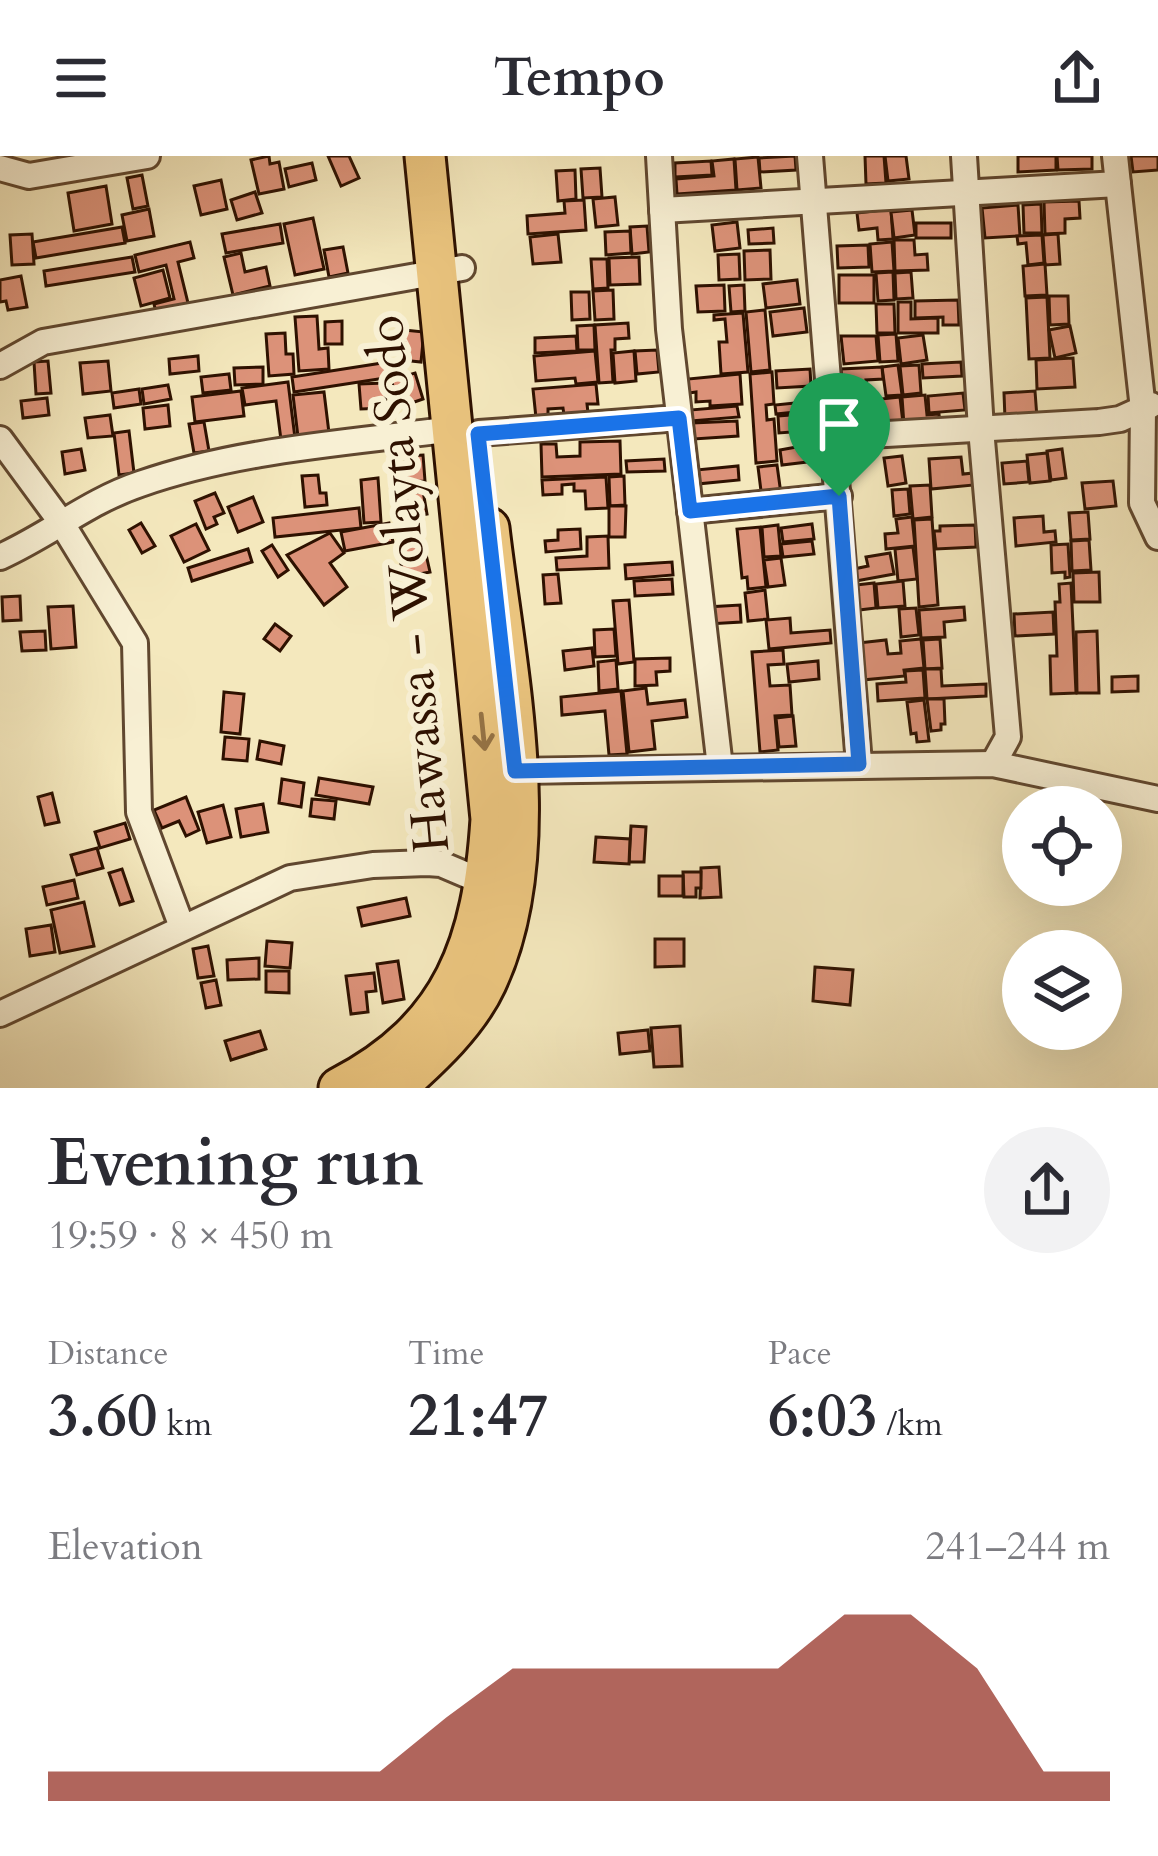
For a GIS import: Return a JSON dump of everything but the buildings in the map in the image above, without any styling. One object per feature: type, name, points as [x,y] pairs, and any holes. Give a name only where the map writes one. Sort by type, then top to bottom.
[{"type":"main road","name":"Hawassa - Wolayta Sodo","points":[[339,1088],[394,1054],[446,997],[501,889],[491,819],[465,431],[449,270],[425,156]]},
{"type":"main road","name":"Hawassa - Wolayta Sodo","points":[[449,270],[452,156]]},
{"type":"main road","name":"Hawassa - Wolayta Sodo","points":[[396,1088],[427,1061],[485,986],[501,889],[519,821],[465,431]]},
{"type":"street","points":[[13,166],[57,173],[147,156]]},
{"type":"street","points":[[659,156],[679,418],[720,767]]},
{"type":"street","points":[[810,156],[859,764]]},
{"type":"street","points":[[964,156],[981,429],[1008,737],[993,764]]},
{"type":"street","points":[[1115,156],[1151,405],[1142,503],[1158,537]]},
{"type":"street","points":[[662,210],[1118,184]]},
{"type":"street","points":[[0,365],[43,342],[449,270]]},
{"type":"street","points":[[834,437],[1099,422],[1151,405]]},
{"type":"street","points":[[0,556],[136,485],[186,469],[465,431],[679,418]]},
{"type":"street","points":[[0,439],[62,522],[135,643],[139,812],[182,927]]},
{"type":"street","points":[[690,511],[839,496]]},
{"type":"street","points":[[515,771],[993,764],[1158,800]]},
{"type":"street","points":[[0,1014],[290,878],[373,865],[441,864],[501,889]]},
{"type":"route","points":[[679,418],[690,511],[839,496],[859,764],[515,771],[478,434],[679,418]]}]
